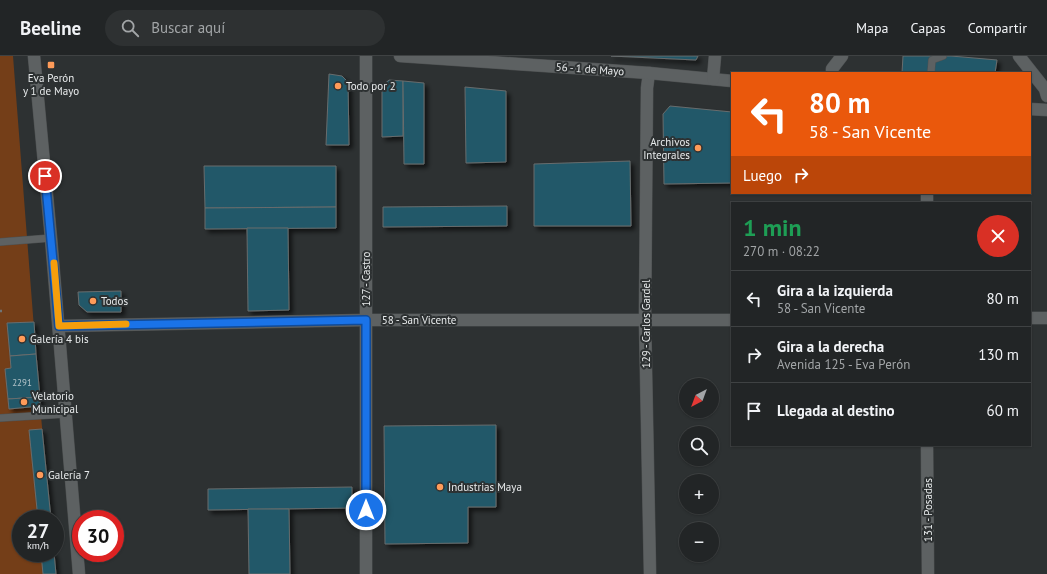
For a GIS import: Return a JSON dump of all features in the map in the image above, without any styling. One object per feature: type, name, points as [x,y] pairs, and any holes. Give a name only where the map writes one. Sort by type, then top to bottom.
[{"type":"street","points":[[34,56],[59,326],[79,574]]},
{"type":"street","name":"127 - Castro","points":[[366,56],[366,574]]},
{"type":"street","name":"56 - 1 de Mayo","points":[[400,56],[649,73],[731,81]]},
{"type":"street","points":[[713,79],[715,56]]},
{"type":"street","points":[[832,72],[832,69],[842,56]]},
{"type":"street","points":[[1020,56],[1045,89],[1047,96]]},
{"type":"street","name":"129 - Carlos Gardel","points":[[649,73],[647,88],[645,320],[650,574]]},
{"type":"street","points":[[1031,109],[1047,110]]},
{"type":"street","points":[[1031,318],[1047,318]]},
{"type":"street","name":"58 - San Vicente","points":[[59,326],[366,320],[731,320]]},
{"type":"street","name":"131 - Posadas","points":[[927,446],[928,574]]},
{"type":"lane","points":[[931,72],[930,58],[942,56]]},
{"type":"lane","points":[[0,242],[51,238]]},
{"type":"lane","points":[[0,418],[66,414]]},
{"type":"shaded area","points":[[0,56],[13,56],[40,406],[50,510],[12,510],[12,562],[55,562],[56,574],[0,574]]},
{"type":"building","points":[[611,56],[698,56],[696,60]]},
{"type":"building","points":[[903,56],[951,56],[997,60],[995,72],[902,72]]},
{"type":"building","points":[[329,74],[342,76],[348,82],[349,145],[326,145]]},
{"type":"building","points":[[389,80],[403,81],[403,136],[382,137],[382,86]]},
{"type":"building","points":[[403,81],[424,83],[424,164],[404,164]]},
{"type":"building","points":[[465,87],[506,91],[506,162],[466,163]]},
{"type":"building","name":"Archivos Integrales","points":[[670,106],[731,112],[731,183],[664,184],[663,114]]},
{"type":"building","points":[[630,161],[631,226],[534,226],[534,164]]},
{"type":"building","points":[[204,166],[336,166],[336,207],[205,208]]},
{"type":"building","points":[[507,206],[507,226],[383,227],[383,207]]},
{"type":"building","points":[[336,207],[336,228],[205,229],[205,208]]},
{"type":"building","points":[[247,228],[288,228],[289,310],[248,311]]},
{"type":"building","points":[[121,291],[121,312],[87,312],[79,305],[78,292]]},
{"type":"building","name":"Galería 4 bis","points":[[34,322],[36,354],[10,356],[7,323]]},
{"type":"building","points":[[36,354],[40,397],[8,399],[5,369],[11,368],[10,356]]},
{"type":"building","name":"Velatorio Municipal","points":[[40,397],[40,406],[9,409],[8,399]]},
{"type":"building","name":"Industrias Maya","points":[[496,425],[496,507],[468,507],[468,543],[385,544],[384,426]]},
{"type":"building","name":"Galería 7","points":[[42,429],[50,510],[37,510],[29,430]]},
{"type":"building","points":[[352,487],[352,508],[208,510],[208,489]]},
{"type":"building","points":[[248,509],[289,509],[290,574],[249,574]]},
{"type":"building","points":[[42,562],[55,562],[56,574],[43,574]]},
{"type":"slow traffic","points":[[54,263],[59,326],[126,324]]},
{"type":"place","name":"Eva Perón y 1 de Mayo","points":[[51,65]]},
{"type":"place","name":"Todo por 2","points":[[338,86]]},
{"type":"place","name":"Archivos Integrales","points":[[698,148]]},
{"type":"place","name":"Todos","points":[[93,301]]},
{"type":"place","name":"Galería 4 bis","points":[[22,339]]},
{"type":"place","name":"Velatorio Municipal","points":[[24,402]]},
{"type":"place","name":"Galería 7","points":[[40,475]]},
{"type":"place","name":"Industrias Maya","points":[[440,487]]},
{"type":"route","points":[[45,176],[59,326],[366,320],[366,510]]}]
